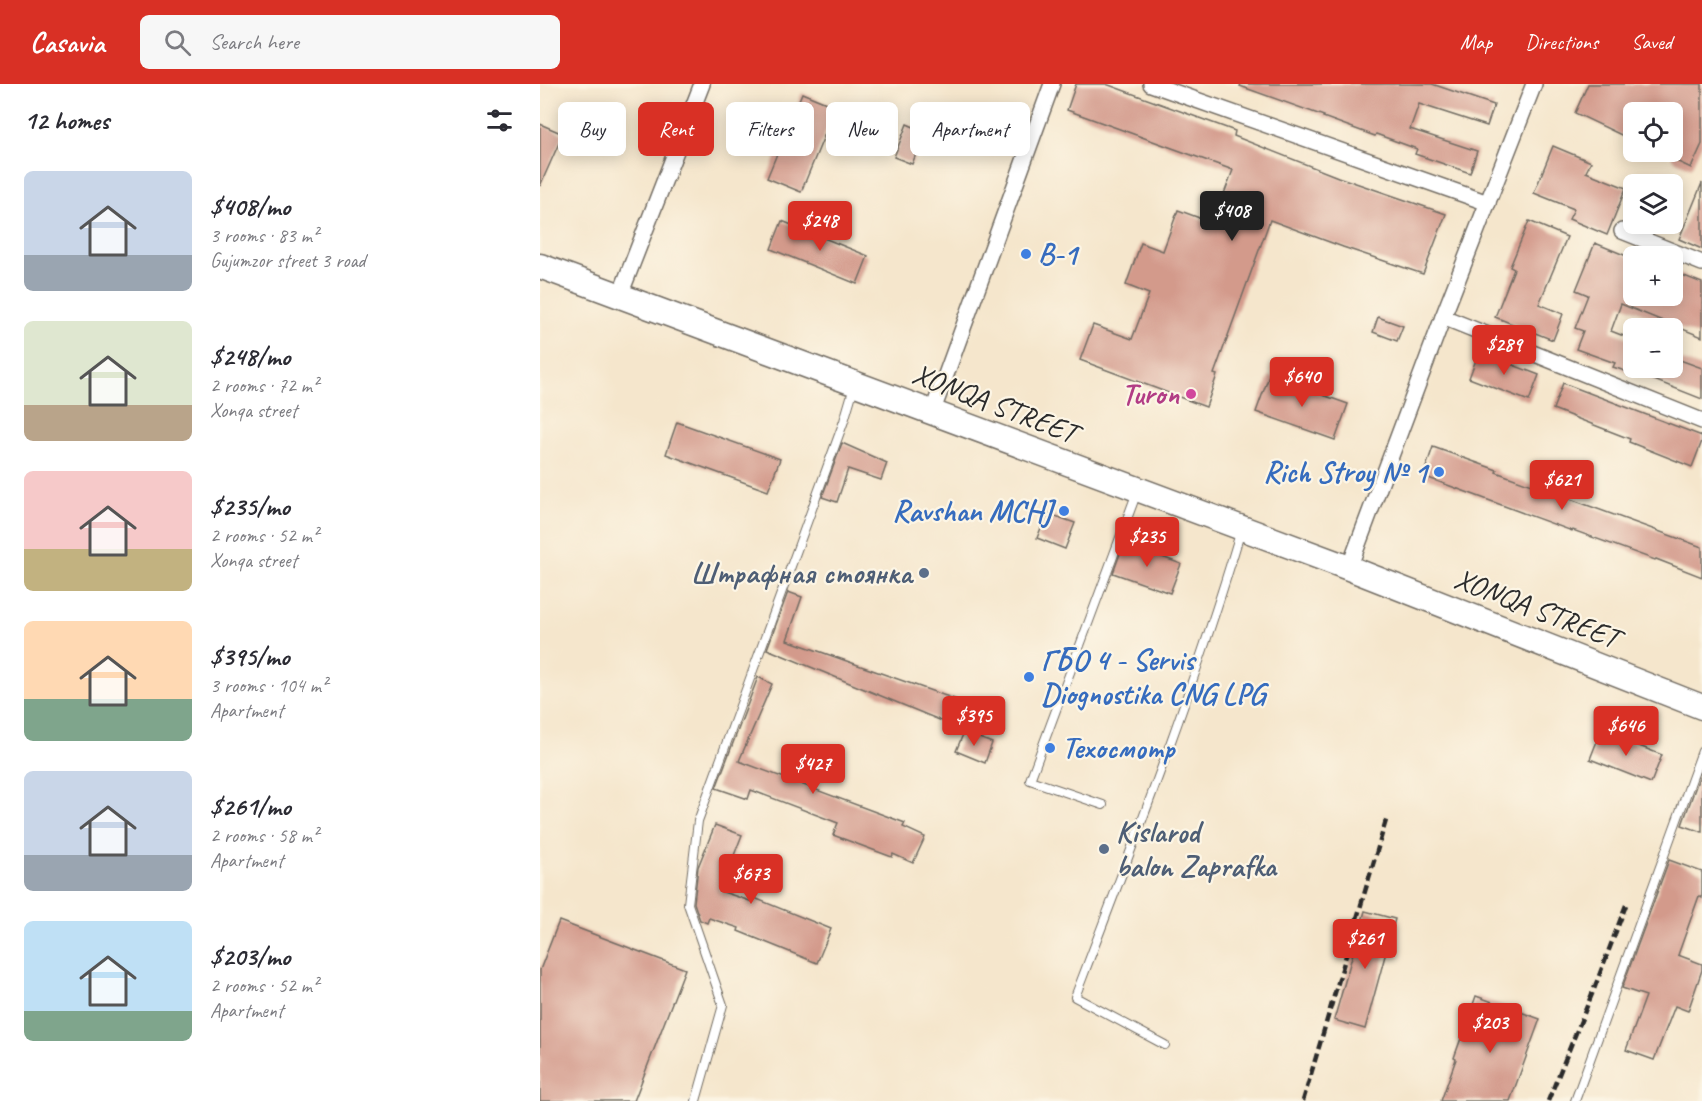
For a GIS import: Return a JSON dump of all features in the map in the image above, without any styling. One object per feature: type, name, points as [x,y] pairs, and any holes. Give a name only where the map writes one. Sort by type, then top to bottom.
[{"type":"main road","name":"XONQA STREET","points":[[540,266],[1349,568],[1702,707]]},
{"type":"street","points":[[620,295],[702,84]]},
{"type":"street","points":[[932,413],[1052,84]]},
{"type":"street","points":[[1151,84],[1488,203]]},
{"type":"street","points":[[1349,568],[1443,317],[1534,84]]},
{"type":"street","points":[[1622,231],[1702,263]]},
{"type":"street","points":[[1443,317],[1702,421]]},
{"type":"lane","points":[[696,1101],[723,1005],[688,904],[698,821],[844,421],[855,384]]},
{"type":"lane","points":[[1103,805],[1030,780],[1138,490]]},
{"type":"lane","points":[[1165,1045],[1075,997],[1130,853],[1206,640],[1241,528]]},
{"type":"lane","points":[[1575,1101],[1702,751]]},
{"type":"building","points":[[1076,84],[1106,84],[1235,131],[1234,136],[1338,177],[1446,214],[1423,274],[1270,220],[1214,374],[1217,375],[1206,407],[1080,360],[1093,325],[1132,339],[1149,294],[1126,285],[1141,243],[1163,251],[1178,210],[1213,223],[1233,170],[1067,110]]},
{"type":"building","points":[[1241,84],[1432,84],[1494,105],[1487,126],[1419,104],[1410,129],[1477,151],[1470,173],[1415,154],[1417,149],[1323,117],[1240,86]]},
{"type":"building","points":[[1588,84],[1702,84],[1702,144],[1691,168],[1678,162],[1683,162],[1683,102],[1623,102],[1623,136],[1575,113]]},
{"type":"building","points":[[802,93],[826,103],[826,131],[801,192],[767,178],[776,156],[814,156],[814,102],[798,102]]},
{"type":"building","points":[[540,124],[558,132],[558,145],[540,186]]},
{"type":"building","points":[[907,124],[910,125],[910,156],[915,156],[912,164],[894,157],[898,156],[898,147]]},
{"type":"building","points":[[1553,146],[1591,162],[1586,172],[1623,187],[1623,195],[1607,235],[1569,219],[1574,209],[1534,193]]},
{"type":"building","points":[[1702,183],[1702,249],[1679,239],[1683,234]]},
{"type":"building","points":[[782,221],[868,256],[857,284],[771,249]]},
{"type":"building","points":[[1529,221],[1567,237],[1539,304],[1563,314],[1553,340],[1495,317],[1514,269],[1510,267]]},
{"type":"building","points":[[1595,243],[1623,254],[1623,305],[1621,304],[1611,331],[1623,336],[1623,370],[1613,367],[1615,363],[1576,349],[1583,331],[1575,328],[1588,295],[1576,290]]},
{"type":"building","points":[[1683,275],[1702,283],[1702,337],[1683,329],[1683,318],[1655,318],[1626,306],[1683,306]]},
{"type":"building","points":[[1378,317],[1403,326],[1397,341],[1373,332]]},
{"type":"building","points":[[1479,352],[1539,375],[1529,401],[1469,378]]},
{"type":"building","points":[[1683,361],[1702,368],[1702,399],[1649,378],[1683,378]]},
{"type":"building","points":[[1269,376],[1348,404],[1335,440],[1256,412]]},
{"type":"building","points":[[1563,383],[1702,436],[1692,467],[1629,442],[1630,439],[1553,409]]},
{"type":"building","points":[[677,422],[780,459],[768,491],[666,454]]},
{"type":"building","points":[[842,443],[887,463],[881,480],[848,469],[837,502],[822,497]]},
{"type":"building","points":[[1433,447],[1702,547],[1702,577],[1423,476]]},
{"type":"building","points":[[1047,513],[1075,523],[1065,549],[1037,538]]},
{"type":"building","points":[[1124,543],[1181,564],[1170,593],[1113,573]]},
{"type":"building","points":[[788,592],[802,597],[787,640],[980,708],[971,733],[767,649]]},
{"type":"building","points":[[758,677],[772,684],[739,761],[905,823],[903,827],[925,837],[913,863],[893,854],[892,857],[833,835],[838,823],[751,790],[748,799],[716,788]]},
{"type":"building","points":[[1601,731],[1662,755],[1651,783],[1590,759]]},
{"type":"building","points":[[964,732],[992,743],[985,763],[956,751]]},
{"type":"building","points":[[1702,769],[1702,832],[1682,825]]},
{"type":"building","points":[[715,825],[742,835],[720,891],[750,901],[752,897],[831,929],[817,963],[738,931],[739,928],[709,918],[707,923],[700,920],[694,903],[698,867]]},
{"type":"building","points":[[1669,860],[1702,872],[1702,898],[1699,896],[1678,955],[1702,964],[1702,970],[1688,1011],[1675,1006],[1654,1060],[1626,1050],[1646,996],[1622,988]]},
{"type":"building","points":[[1365,911],[1395,919],[1365,1029],[1334,1020]]},
{"type":"building","points":[[559,921],[685,969],[634,1101],[540,1101],[540,970]]},
{"type":"building","points":[[1476,996],[1540,1019],[1510,1101],[1441,1101],[1456,1059],[1454,1058]]},
{"type":"railway","points":[[1303,1101],[1387,817]]},
{"type":"railway","points":[[1548,1101],[1626,905]]},
{"type":"place","name":"В-1","points":[[1026,254]]},
{"type":"place","name":"Turon","points":[[1191,394]]},
{"type":"place","name":"Rich Stroy № 1","points":[[1439,472]]},
{"type":"place","name":"Ravshan MCHJ","points":[[1064,511]]},
{"type":"place","name":"Штрафная стоянка","points":[[924,573]]},
{"type":"place","name":"ГБО 4 - Servis Diognostika CNG LPG","points":[[1029,677]]},
{"type":"place","name":"Техосмотр","points":[[1050,748]]},
{"type":"place","name":"Kislarod balon Zaprafka","points":[[1104,849]]}]
